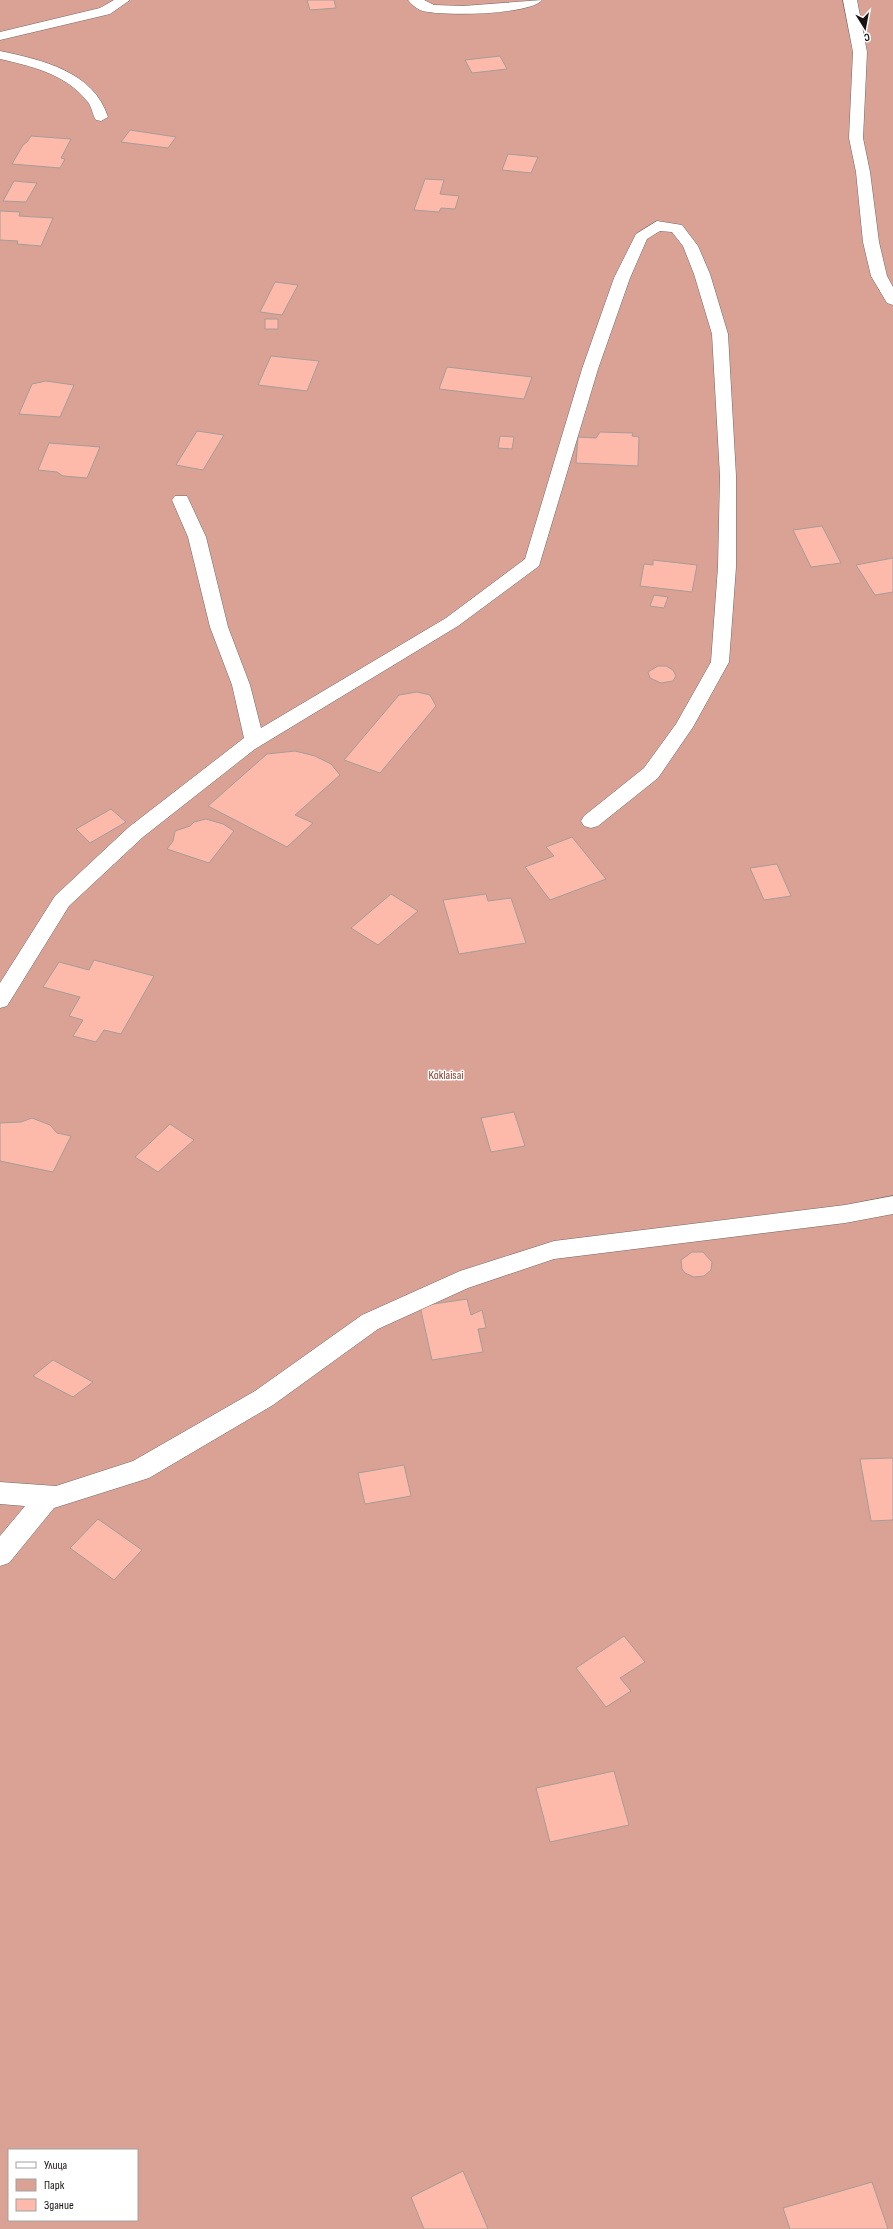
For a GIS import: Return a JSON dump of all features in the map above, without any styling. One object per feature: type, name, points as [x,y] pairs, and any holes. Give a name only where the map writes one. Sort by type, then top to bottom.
[{"type":"street","points":[[0,36],[105,11],[123,0]]},
{"type":"street","points":[[415,0],[425,7],[454,11],[498,7],[535,0]]},
{"type":"street","points":[[850,0],[860,52],[856,138],[863,172],[871,242],[879,276],[893,300]]},
{"type":"street","points":[[0,55],[53,69],[79,85],[94,100],[101,117]]},
{"type":"street","points":[[0,1000],[62,901],[136,832],[254,740],[452,622],[533,562],[590,369],[622,278],[641,237],[657,226],[677,228],[690,246],[702,274],[720,334],[728,476],[727,568],[720,662],[684,727],[652,773],[591,821]]},
{"type":"street","points":[[181,500],[197,537],[219,627],[241,685],[254,740]]},
{"type":"street","points":[[0,1493],[56,1497],[140,1470],[264,1398],[370,1322],[460,1281],[554,1250],[845,1214],[893,1205]]},
{"type":"street","points":[[0,1555],[48,1497]]},
{"type":"green space","name":"Koklaisai","points":[[0,0],[893,0],[893,2229],[0,2229]]},
{"type":"building","points":[[307,0],[334,0],[336,8],[310,10]]},
{"type":"building","points":[[500,56],[507,69],[472,73],[465,60]]},
{"type":"building","points":[[130,130],[176,137],[168,148],[121,142]]},
{"type":"building","points":[[31,136],[71,139],[61,158],[65,159],[60,168],[12,164],[23,145]]},
{"type":"building","points":[[508,154],[538,157],[531,173],[502,170]]},
{"type":"building","points":[[425,179],[444,180],[440,194],[459,196],[455,209],[441,208],[439,212],[414,210]]},
{"type":"building","points":[[14,181],[37,183],[26,202],[3,201]]},
{"type":"building","points":[[0,211],[20,212],[19,216],[53,218],[41,246],[17,244],[18,241],[0,240]]},
{"type":"building","points":[[275,282],[298,285],[282,315],[260,312]]},
{"type":"building","points":[[265,319],[278,319],[278,329],[265,329]]},
{"type":"building","points":[[271,356],[319,361],[307,391],[258,385]]},
{"type":"building","points":[[447,367],[532,377],[524,399],[439,389]]},
{"type":"building","points":[[46,381],[74,385],[60,417],[19,414],[32,384]]},
{"type":"building","points":[[197,431],[224,435],[203,470],[176,465]]},
{"type":"building","points":[[600,432],[633,433],[632,436],[639,437],[638,466],[576,463],[578,437],[596,438]]},
{"type":"building","points":[[500,436],[514,437],[512,449],[498,448]]},
{"type":"building","points":[[49,443],[100,447],[87,478],[63,476],[57,472],[38,470]]},
{"type":"building","points":[[822,526],[841,563],[811,567],[793,530]]},
{"type":"building","points":[[893,558],[893,592],[875,595],[856,565]]},
{"type":"building","points":[[653,560],[697,565],[692,592],[640,586],[644,564],[653,565]]},
{"type":"building","points":[[654,595],[668,597],[664,608],[650,606]]},
{"type":"building","points":[[658,666],[666,666],[673,670],[676,676],[673,681],[661,683],[650,678],[648,672]]},
{"type":"building","points":[[417,692],[430,695],[436,706],[380,773],[344,760],[399,695]]},
{"type":"building","points":[[295,751],[315,756],[331,764],[340,775],[295,815],[313,823],[287,847],[208,806],[267,754]]},
{"type":"building","points":[[111,809],[126,822],[90,843],[76,829]]},
{"type":"building","points":[[206,819],[223,824],[234,831],[209,863],[167,849],[173,841],[175,831],[190,826],[194,822]]},
{"type":"building","points":[[572,837],[606,879],[550,900],[525,867],[554,856],[546,847]]},
{"type":"building","points":[[777,864],[791,896],[764,900],[750,868]]},
{"type":"building","points":[[391,894],[418,911],[378,945],[351,928]]},
{"type":"building","points":[[486,894],[488,901],[511,898],[526,943],[459,954],[443,900]]},
{"type":"building","points":[[94,960],[154,976],[121,1034],[104,1030],[96,1042],[73,1036],[83,1020],[69,1016],[80,997],[43,987],[59,962],[89,970]]},
{"type":"building","points":[[514,1112],[525,1146],[491,1152],[481,1118]]},
{"type":"building","points":[[32,1118],[50,1125],[57,1133],[71,1136],[53,1172],[0,1161],[0,1123],[21,1122]]},
{"type":"building","points":[[170,1124],[194,1140],[158,1172],[135,1157]]},
{"type":"building","points":[[692,1252],[703,1252],[712,1262],[711,1270],[704,1276],[694,1277],[685,1273],[682,1269],[681,1260]]},
{"type":"building","points":[[467,1299],[471,1315],[482,1310],[486,1328],[478,1329],[483,1352],[432,1360],[420,1306]]},
{"type":"building","points":[[53,1360],[93,1382],[73,1397],[33,1376]]},
{"type":"building","points":[[893,1458],[893,1520],[871,1521],[860,1459]]},
{"type":"building","points":[[404,1465],[411,1496],[365,1504],[358,1473]]},
{"type":"building","points":[[98,1519],[142,1550],[114,1580],[70,1548]]},
{"type":"building","points":[[624,1636],[645,1662],[620,1678],[631,1691],[606,1707],[576,1668]]},
{"type":"building","points":[[614,1771],[629,1825],[550,1842],[536,1788]]},
{"type":"building","points":[[463,2171],[488,2229],[424,2229],[411,2197]]},
{"type":"building","points":[[872,2182],[888,2229],[790,2229],[783,2208]]}]
